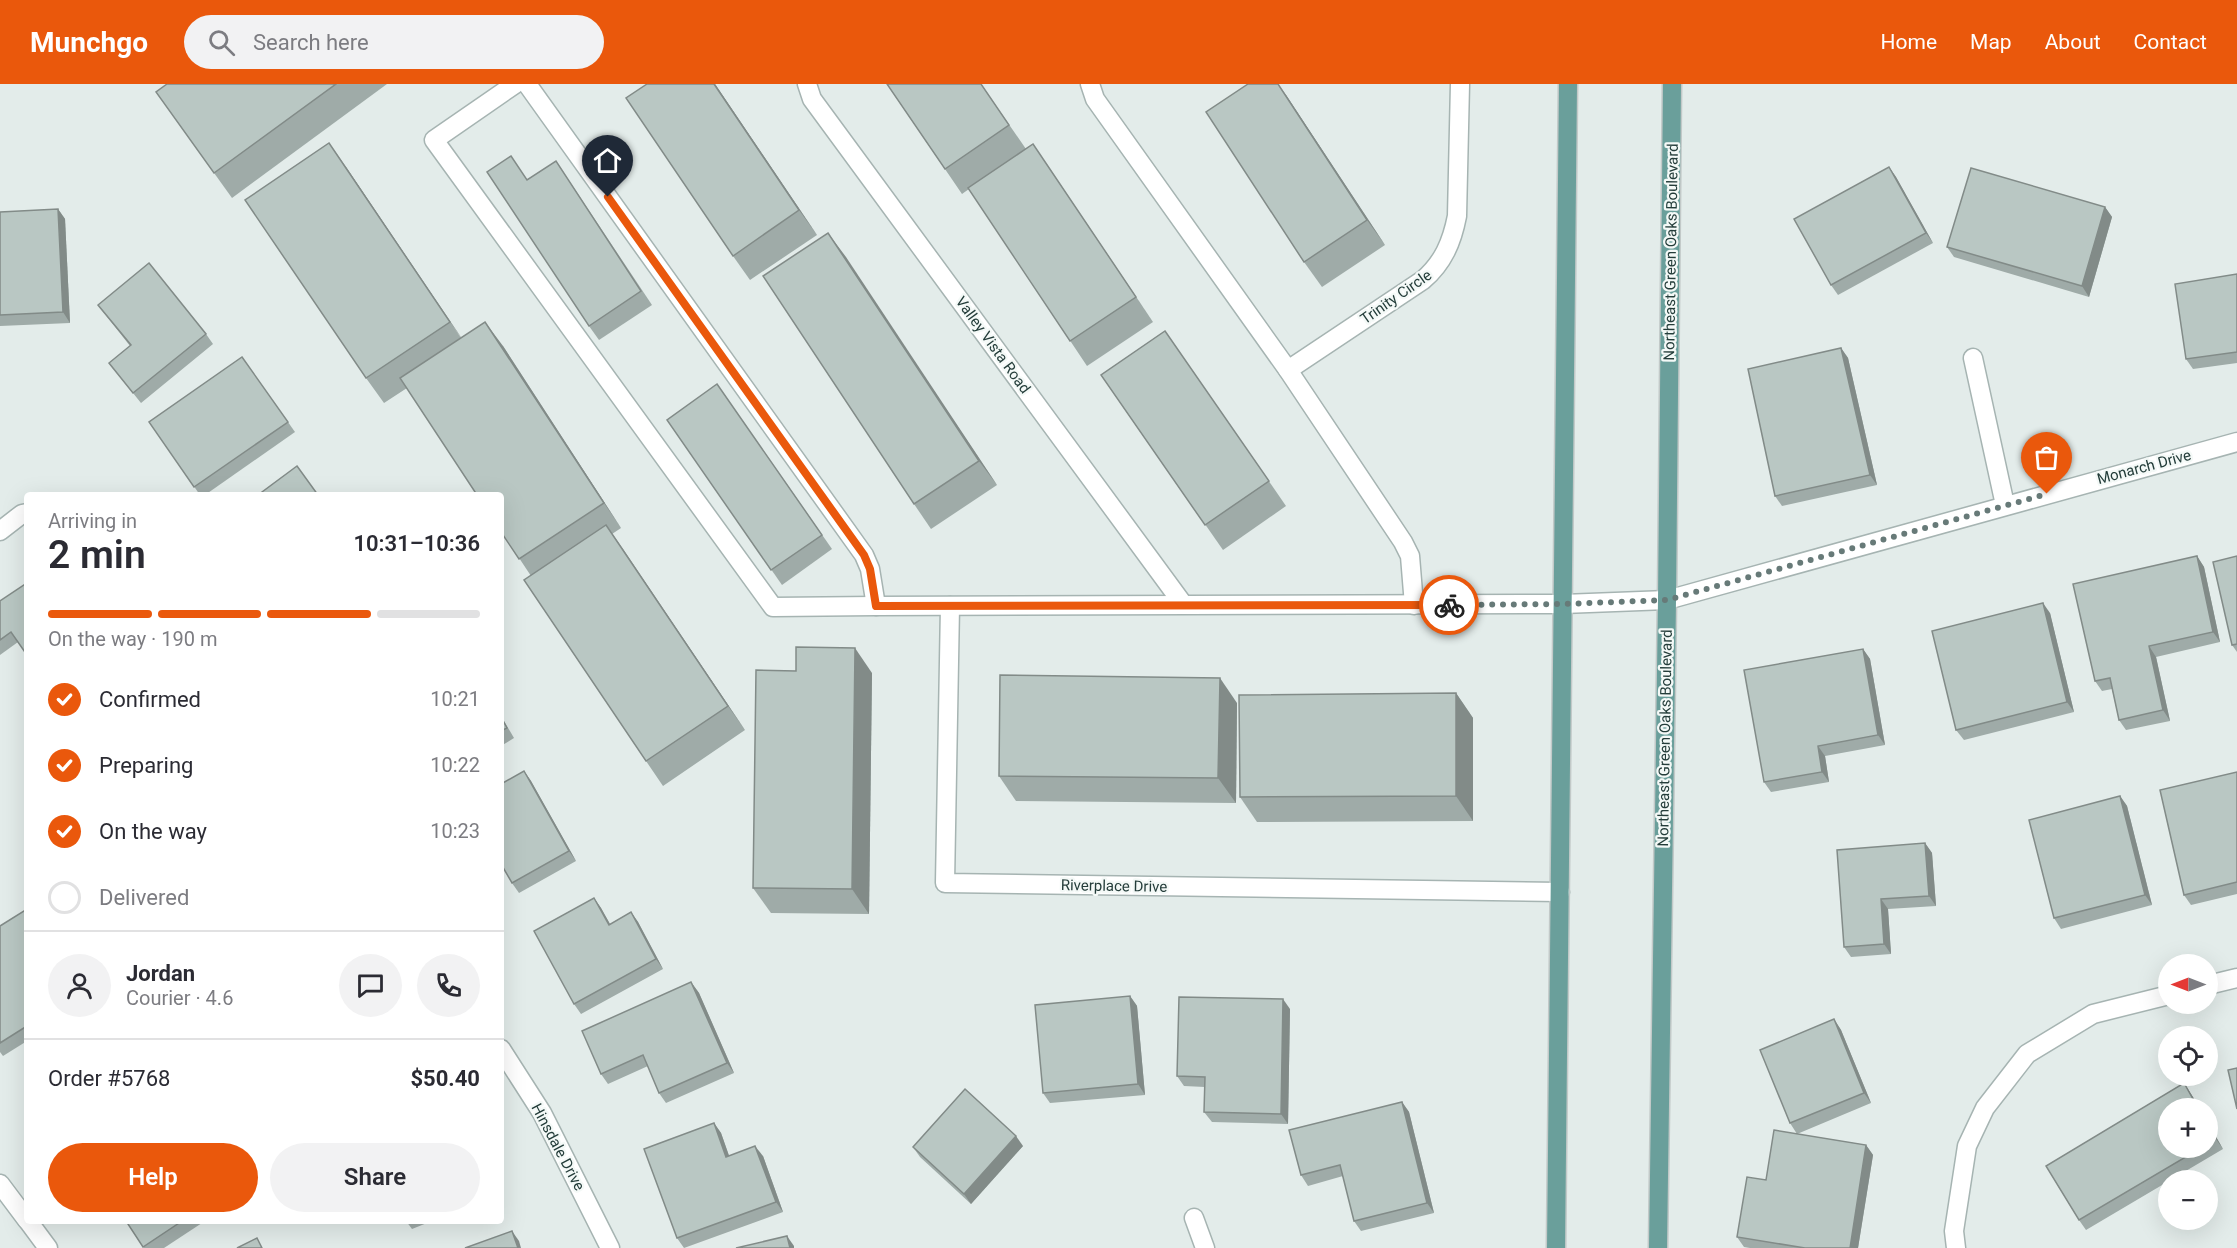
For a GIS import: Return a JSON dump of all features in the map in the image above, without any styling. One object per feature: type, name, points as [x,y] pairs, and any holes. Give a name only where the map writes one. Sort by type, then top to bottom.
[{"type":"main road","points":[[1556,1248],[1568,84]]},
{"type":"main road","name":"Northeast Green Oaks Boulevard","points":[[1658,1248],[1672,84]]},
{"type":"street","points":[[515,84],[434,140],[773,607],[1563,604]]},
{"type":"street","points":[[527,84],[864,555],[872,578],[876,606]]},
{"type":"street","name":"Valley Vista Road","points":[[807,84],[812,99],[1183,604]]},
{"type":"street","points":[[1090,84],[1095,99],[1288,370],[1403,542],[1410,556],[1414,605]]},
{"type":"street","name":"Trinity Circle","points":[[1288,370],[1424,280],[1436,269],[1454,235],[1457,216],[1460,84]]},
{"type":"street","points":[[1973,358],[2005,505]]},
{"type":"street","name":"Monarch Drive","points":[[1563,604],[1667,600],[2237,442]]},
{"type":"street","points":[[0,531],[24,514]]},
{"type":"street","name":"Riverplace Drive","points":[[950,606],[945,883],[1560,892]]},
{"type":"street","points":[[2218,983],[2237,978]]},
{"type":"street","points":[[1956,1248],[1954,1231],[1967,1146],[1984,1108],[2027,1054],[2093,1014],[2158,998]]},
{"type":"street","name":"Hinsdale Drive","points":[[504,1054],[542,1113],[610,1248]]},
{"type":"street","points":[[0,1184],[24,1216]]},
{"type":"street","points":[[1194,1218],[1205,1248]]},
{"type":"street","points":[[30,1224],[48,1248]]},
{"type":"building","points":[[167,84],[336,84],[214,173],[156,92]]},
{"type":"building","points":[[647,84],[714,84],[799,210],[733,256],[626,98]]},
{"type":"building","points":[[887,84],[981,84],[1009,125],[945,169]]},
{"type":"building","points":[[1248,84],[1278,84],[1367,220],[1304,262],[1206,112]]},
{"type":"building","points":[[329,143],[450,322],[366,378],[245,200]]},
{"type":"building","points":[[1033,144],[1136,297],[1070,341],[968,188]]},
{"type":"building","points":[[511,156],[527,180],[556,161],[641,291],[589,326],[487,172]]},
{"type":"building","points":[[1889,167],[1926,233],[1831,285],[1794,219]]},
{"type":"building","points":[[1971,168],[2105,207],[2082,286],[1947,247]]},
{"type":"building","points":[[58,209],[63,312],[0,315],[0,212]]},
{"type":"building","points":[[828,233],[979,461],[914,504],[763,276]]},
{"type":"building","points":[[149,263],[206,334],[133,393],[109,363],[131,345],[98,305]]},
{"type":"building","points":[[2237,274],[2237,352],[2186,359],[2175,284]]},
{"type":"building","points":[[485,322],[604,503],[519,559],[504,536],[504,492],[475,492],[400,378]]},
{"type":"building","points":[[1165,331],[1269,481],[1205,525],[1101,375]]},
{"type":"building","points":[[1841,348],[1870,475],[1775,496],[1748,369]]},
{"type":"building","points":[[242,357],[288,422],[194,487],[149,422]]},
{"type":"building","points":[[717,384],[822,535],[771,570],[667,420]]},
{"type":"building","points":[[297,466],[316,492],[262,492]]},
{"type":"building","points":[[606,525],[728,706],[646,761],[524,580]]},
{"type":"building","points":[[2197,556],[2213,632],[2149,646],[2163,710],[2119,720],[2110,678],[2095,681],[2073,584]]},
{"type":"building","points":[[2237,556],[2237,644],[2232,645],[2213,562]]},
{"type":"building","points":[[24,585],[24,651],[11,632],[0,640],[0,601]]},
{"type":"building","points":[[2043,603],[2067,702],[1956,730],[1932,631]]},
{"type":"building","points":[[796,647],[855,648],[852,889],[753,888],[756,670],[796,671]]},
{"type":"building","points":[[1863,649],[1878,735],[1818,746],[1822,772],[1764,782],[1744,670]]},
{"type":"building","points":[[1000,675],[1220,678],[1218,778],[999,776]]},
{"type":"building","points":[[1456,693],[1456,796],[1240,797],[1239,695]]},
{"type":"building","points":[[524,771],[569,851],[512,883],[504,869],[504,782]]},
{"type":"building","points":[[2237,772],[2237,882],[2184,895],[2160,790]]},
{"type":"building","points":[[2120,796],[2145,895],[2054,918],[2029,820]]},
{"type":"building","points":[[1925,843],[1929,896],[1881,899],[1884,944],[1844,947],[1837,850]]},
{"type":"building","points":[[594,898],[609,925],[631,912],[656,959],[574,1004],[534,931]]},
{"type":"building","points":[[24,911],[24,1028],[0,1043],[0,926]]},
{"type":"building","points":[[691,982],[727,1063],[659,1093],[643,1055],[601,1074],[582,1031]]},
{"type":"building","points":[[1130,996],[1138,1084],[1043,1093],[1035,1005]]},
{"type":"building","points":[[1179,997],[1283,999],[1281,1114],[1204,1112],[1205,1077],[1177,1076]]},
{"type":"building","points":[[1834,1019],[1864,1093],[1790,1123],[1760,1050]]},
{"type":"building","points":[[2237,1068],[2237,1109],[2228,1070]]},
{"type":"building","points":[[2179,1086],[2186,1086],[2192,1098],[2159,1098]]},
{"type":"building","points":[[965,1089],[1016,1136],[964,1194],[913,1147]]},
{"type":"building","points":[[2158,1099],[2158,1158],[2184,1158],[2164,1170],[2158,1170],[2158,1173],[2079,1220],[2046,1166]]},
{"type":"building","points":[[1402,1102],[1427,1203],[1354,1221],[1340,1165],[1301,1175],[1289,1130]]},
{"type":"building","points":[[714,1123],[726,1157],[755,1146],[776,1202],[677,1238],[644,1149]]},
{"type":"building","points":[[1774,1130],[1866,1145],[1850,1248],[1805,1248],[1737,1237],[1747,1177],[1766,1180]]},
{"type":"building","points":[[128,1224],[178,1224],[143,1247]]},
{"type":"building","points":[[512,1231],[518,1248],[465,1248]]},
{"type":"building","points":[[787,1236],[790,1248],[736,1248]]},
{"type":"building","points":[[257,1238],[262,1248],[237,1248]]},
{"type":"way so far","points":[[1449,605],[1667,600],[2047,494]]},
{"type":"route","points":[[608,197],[864,555],[870,569],[876,606],[1449,605]]}]
